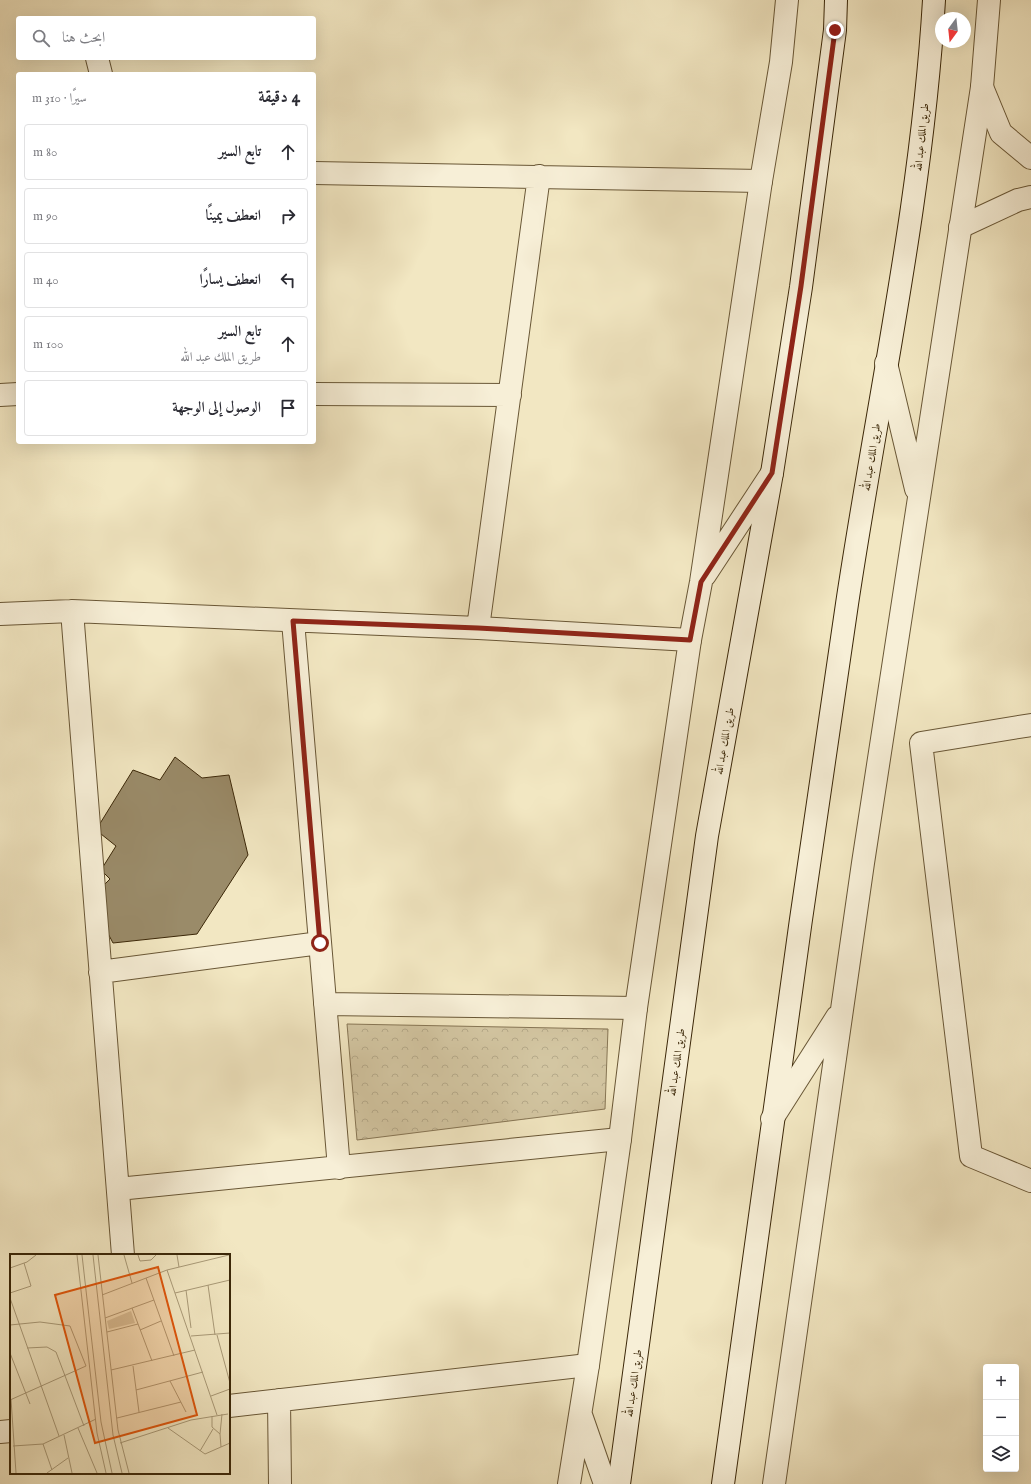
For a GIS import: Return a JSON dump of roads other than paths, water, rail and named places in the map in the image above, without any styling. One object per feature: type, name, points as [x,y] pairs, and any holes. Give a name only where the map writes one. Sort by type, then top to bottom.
[{"type":"street","points":[[569,1484],[588,1365],[620,1140],[636,1008],[690,640],[701,582],[761,181],[781,62],[787,0]]},
{"type":"street","name":"طريق الملك عبد الله","points":[[619,1484],[707,836],[772,473],[803,271],[835,30],[836,0]]},
{"type":"street","name":"طريق الملك عبد الله","points":[[723,1484],[772,1119],[847,600],[916,183],[933,26],[934,0]]},
{"type":"street","points":[[774,1484],[841,1010],[982,87],[988,0]]},
{"type":"street","points":[[98,60],[100,72]]},
{"type":"street","points":[[982,87],[1001,133],[1031,158]]},
{"type":"street","points":[[316,173],[761,181]]},
{"type":"street","points":[[478,628],[539,176]]},
{"type":"street","points":[[960,227],[1018,200],[1031,197]]},
{"type":"street","points":[[886,363],[918,500]]},
{"type":"street","points":[[0,394],[16,394]]},
{"type":"street","points":[[316,394],[510,395]]},
{"type":"street","points":[[701,582],[772,473]]},
{"type":"street","points":[[0,614],[72,611],[478,628],[690,640]]},
{"type":"street","points":[[72,611],[123,1254]]},
{"type":"street","points":[[293,621],[339,1168]]},
{"type":"street","points":[[1031,724],[920,744],[971,1156],[1031,1182]]},
{"type":"street","points":[[100,972],[320,943]]},
{"type":"street","points":[[325,1004],[636,1008]]},
{"type":"street","points":[[772,1119],[841,1010]]},
{"type":"street","points":[[118,1190],[620,1140]]},
{"type":"street","points":[[230,1406],[588,1365]]},
{"type":"street","points":[[279,1400],[280,1484]]},
{"type":"street","points":[[580,1412],[605,1484]]},
{"type":"street","points":[[0,1432],[10,1430]]}]
